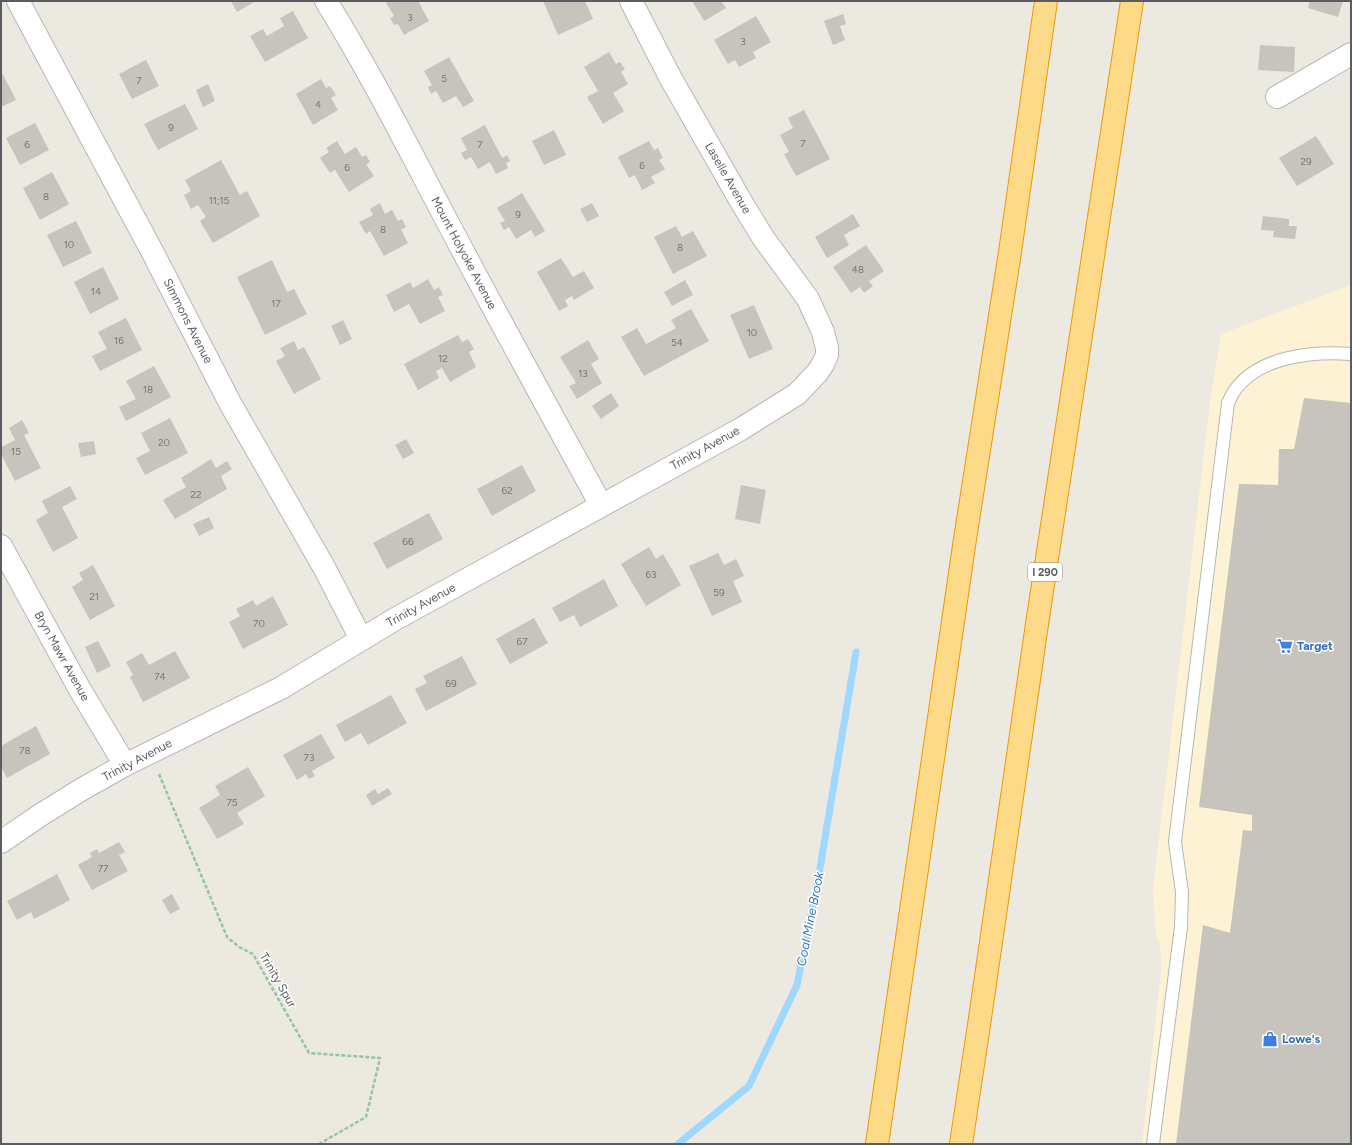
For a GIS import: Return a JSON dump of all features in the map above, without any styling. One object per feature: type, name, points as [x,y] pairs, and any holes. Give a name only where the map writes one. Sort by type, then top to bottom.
[{"type":"highway","points":[[877,1144],[1046,1]]},
{"type":"highway","name":"I 290","points":[[961,1144],[1036,632],[1132,1]]},
{"type":"street","name":"Simmons Avenue","points":[[18,1],[154,255],[230,403],[325,569],[361,639]]},
{"type":"street","name":"Mount Holyoke Avenue","points":[[326,1],[379,92],[498,317],[601,505]]},
{"type":"street","name":"Laselle Avenue","points":[[631,1],[670,77],[743,205],[764,239],[808,299],[823,332],[827,353]]},
{"type":"street","points":[[1277,97],[1351,54]]},
{"type":"street","name":"Trinity Avenue","points":[[1,842],[66,798],[125,765],[281,688],[361,639],[722,439],[797,394],[817,373],[823,364],[827,353]]},
{"type":"street","name":"Bryn Mawr Avenue","points":[[1,546],[79,688],[125,765]]},
{"type":"lane","points":[[1153,1144],[1181,927],[1182,892],[1174,842],[1228,404],[1235,390],[1244,380],[1264,365],[1290,358],[1317,354],[1351,354]]},
{"type":"path","name":"Trinity Spur","points":[[150,753],[227,937],[238,948],[253,954],[309,1053],[380,1058],[366,1117],[319,1144]]},
{"type":"shaded area","points":[[1351,285],[1351,1144],[1142,1144],[1161,972],[1161,951],[1156,934],[1153,890],[1210,402],[1221,334]]},
{"type":"building","points":[[231,1],[256,1],[237,12]]},
{"type":"building","points":[[385,1],[418,1],[429,21],[404,35],[398,24],[394,25],[390,18],[394,16]]},
{"type":"building","points":[[543,1],[585,1],[593,19],[558,35]]},
{"type":"building","points":[[692,1],[721,1],[726,8],[704,21]]},
{"type":"building","points":[[1310,1],[1343,1],[1338,17],[1308,8]]},
{"type":"building","points":[[293,11],[308,38],[265,62],[250,36],[263,29],[267,36],[284,26],[280,18]]},
{"type":"building","points":[[843,14],[846,24],[840,26],[845,40],[833,45],[824,21]]},
{"type":"building","points":[[756,16],[771,42],[753,52],[756,58],[739,67],[735,60],[728,64],[714,40]]},
{"type":"building","points":[[1260,45],[1295,47],[1294,72],[1258,70]]},
{"type":"building","points":[[609,52],[616,64],[620,62],[625,69],[621,72],[628,84],[613,93],[624,111],[603,124],[587,97],[598,91],[584,67]]},
{"type":"building","points":[[449,57],[474,101],[463,107],[456,96],[443,103],[436,91],[431,94],[428,87],[432,85],[424,71]]},
{"type":"building","points":[[146,60],[159,86],[132,99],[119,74]]},
{"type":"building","points":[[2,73],[16,100],[1,107],[1,74]]},
{"type":"building","points":[[321,79],[326,88],[330,86],[336,95],[331,98],[338,110],[313,125],[296,94]]},
{"type":"building","points":[[208,84],[215,101],[203,107],[196,90]]},
{"type":"building","points":[[185,104],[198,129],[158,150],[144,124]]},
{"type":"building","points":[[804,110],[830,159],[796,176],[784,154],[789,152],[780,135],[793,128],[788,118]]},
{"type":"building","points":[[35,123],[49,150],[20,165],[6,138]]},
{"type":"building","points":[[485,125],[502,158],[507,155],[510,161],[506,163],[508,168],[496,174],[490,162],[478,169],[471,157],[465,160],[461,153],[467,150],[461,138]]},
{"type":"building","points":[[554,130],[566,155],[544,165],[532,141]]},
{"type":"building","points":[[1316,136],[1334,164],[1297,186],[1279,158]]},
{"type":"building","points":[[337,141],[345,154],[356,147],[362,157],[366,155],[370,162],[366,164],[374,176],[349,192],[335,170],[330,173],[320,158],[329,152],[326,148]]},
{"type":"building","points":[[649,141],[654,150],[658,148],[663,158],[659,160],[665,169],[651,177],[655,183],[642,190],[635,175],[629,178],[618,157]]},
{"type":"building","points":[[221,160],[240,195],[247,191],[260,216],[213,243],[200,221],[206,217],[198,205],[191,209],[184,195],[191,191],[185,180]]},
{"type":"building","points":[[52,172],[69,204],[40,220],[23,188]]},
{"type":"building","points":[[522,193],[545,231],[535,237],[531,230],[516,239],[509,227],[504,230],[500,223],[505,221],[497,208]]},
{"type":"building","points":[[380,203],[385,214],[392,210],[398,221],[402,219],[406,227],[401,230],[408,243],[384,256],[370,231],[366,234],[359,222],[373,215],[370,209]]},
{"type":"building","points":[[592,203],[599,216],[587,222],[580,209]]},
{"type":"building","points":[[853,214],[860,226],[844,235],[849,245],[827,258],[815,237]]},
{"type":"building","points":[[1263,216],[1289,219],[1289,226],[1297,226],[1295,239],[1273,237],[1274,231],[1261,230]]},
{"type":"building","points":[[76,221],[92,253],[63,267],[47,235]]},
{"type":"building","points":[[676,226],[682,237],[693,231],[707,256],[673,274],[654,237]]},
{"type":"building","points":[[866,245],[884,271],[869,281],[873,286],[864,293],[860,287],[851,293],[833,267]]},
{"type":"building","points":[[561,258],[573,277],[584,271],[594,288],[574,300],[572,296],[565,300],[568,306],[559,311],[537,272]]},
{"type":"building","points":[[272,260],[287,292],[294,289],[307,314],[265,335],[237,277]]},
{"type":"building","points":[[103,267],[119,299],[90,314],[74,282]]},
{"type":"building","points":[[428,279],[434,290],[439,287],[443,295],[438,297],[445,311],[420,324],[409,304],[394,312],[386,295],[410,282],[413,288]]},
{"type":"building","points":[[685,280],[693,295],[672,306],[664,292]]},
{"type":"building","points":[[754,305],[773,349],[749,359],[730,315]]},
{"type":"building","points":[[691,309],[709,341],[644,376],[621,337],[637,328],[646,344],[676,328],[671,320]]},
{"type":"building","points":[[126,318],[142,350],[100,371],[92,356],[107,349],[98,332]]},
{"type":"building","points":[[343,320],[352,339],[340,345],[331,326]]},
{"type":"building","points":[[458,335],[462,342],[468,339],[474,349],[469,352],[476,367],[450,382],[442,368],[436,371],[439,378],[418,390],[404,364]]},
{"type":"building","points":[[588,340],[599,359],[591,364],[602,383],[577,399],[569,386],[576,383],[560,357]]},
{"type":"building","points":[[294,341],[298,350],[304,347],[321,379],[294,394],[276,361],[285,356],[280,348]]},
{"type":"building","points":[[154,366],[171,397],[126,421],[119,407],[136,399],[126,381]]},
{"type":"building","points":[[611,393],[619,406],[601,419],[592,406]]},
{"type":"building","points":[[1304,398],[1351,403],[1351,1144],[1176,1144],[1203,925],[1230,933],[1243,830],[1252,831],[1252,815],[1199,807],[1239,484],[1278,485],[1279,449],[1294,449]]},
{"type":"building","points":[[170,418],[188,453],[145,475],[136,458],[150,451],[141,433]]},
{"type":"building","points":[[22,420],[29,433],[24,435],[41,468],[15,481],[1,454],[1,447],[15,440],[9,428]]},
{"type":"building","points":[[406,439],[414,453],[403,459],[395,445]]},
{"type":"building","points":[[94,441],[96,454],[81,457],[78,443]]},
{"type":"building","points":[[211,459],[216,468],[227,461],[232,469],[221,476],[227,489],[175,519],[163,500],[186,487],[181,478]]},
{"type":"building","points":[[522,465],[536,491],[492,516],[477,489]]},
{"type":"building","points":[[741,485],[766,490],[760,524],[735,519]]},
{"type":"building","points":[[70,486],[77,499],[62,507],[78,538],[53,552],[36,520],[48,513],[42,501]]},
{"type":"building","points":[[429,513],[443,539],[387,569],[373,543]]},
{"type":"building","points":[[209,517],[214,528],[199,536],[193,524]]},
{"type":"building","points":[[649,547],[656,559],[663,554],[681,585],[646,606],[621,564]]},
{"type":"building","points":[[718,553],[724,565],[736,559],[744,576],[733,581],[742,602],[712,616],[689,566]]},
{"type":"building","points":[[93,565],[115,606],[90,620],[72,587],[83,580],[79,573]]},
{"type":"building","points":[[604,579],[618,606],[580,627],[574,615],[560,622],[552,608]]},
{"type":"building","points":[[273,596],[288,625],[243,649],[229,622],[240,616],[236,609],[253,600],[256,606]]},
{"type":"building","points":[[534,618],[548,643],[510,664],[496,639]]},
{"type":"building","points":[[98,641],[111,666],[97,673],[85,647]]},
{"type":"building","points":[[175,651],[190,678],[143,702],[130,677],[133,675],[126,662],[142,653],[149,665]]},
{"type":"building","points":[[462,656],[477,684],[426,711],[415,689],[427,683],[423,676]]},
{"type":"building","points":[[391,695],[407,723],[368,745],[361,733],[345,742],[336,725]]},
{"type":"building","points":[[36,726],[50,754],[7,778],[1,767],[1,746]]},
{"type":"building","points":[[321,734],[335,758],[312,771],[315,776],[309,779],[306,774],[297,780],[283,755]]},
{"type":"building","points":[[248,767],[265,796],[237,813],[244,824],[217,839],[199,808],[220,795],[215,786]]},
{"type":"building","points":[[388,788],[392,794],[372,806],[366,795],[375,789],[378,794]]},
{"type":"building","points":[[119,842],[125,852],[119,855],[128,871],[92,890],[78,865],[92,857],[90,853],[97,849],[99,853]]},
{"type":"building","points":[[57,874],[70,900],[34,919],[31,912],[17,920],[7,901]]},
{"type":"building","points":[[172,894],[180,909],[170,914],[162,900]]},
{"type":"waterway","name":"Coal Mine Brook","points":[[678,1144],[749,1086],[797,985],[818,880],[856,652]]},
{"type":"place","name":"Target","points":[[1285,646]]},
{"type":"place","name":"Lowe's","points":[[1270,1039]]}]
